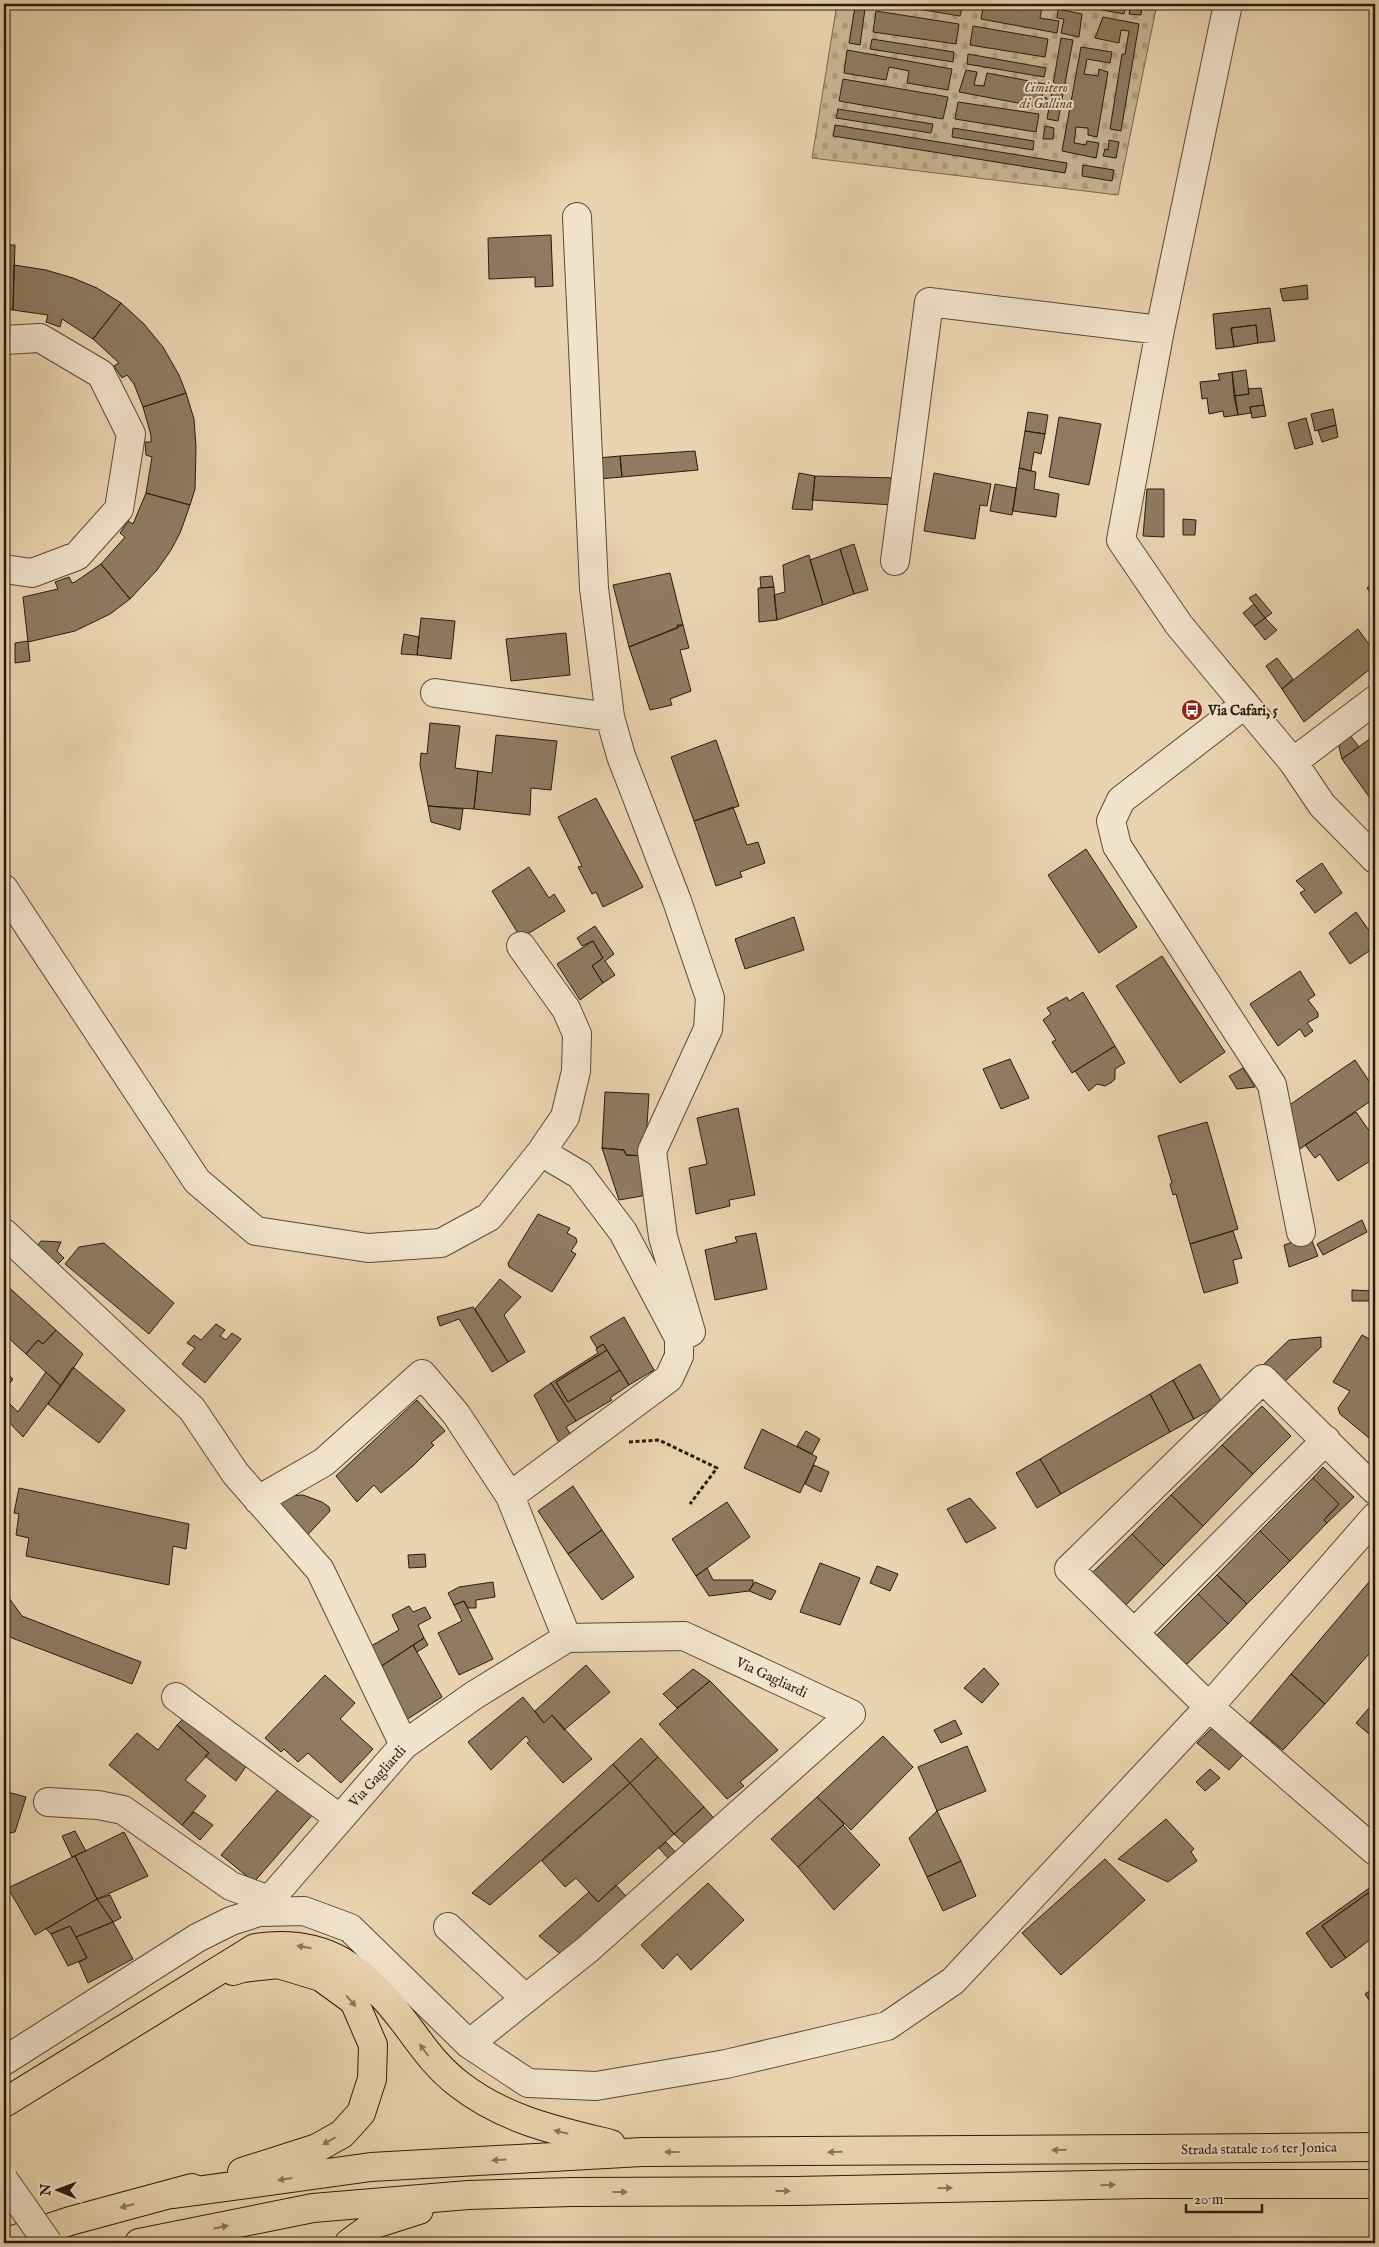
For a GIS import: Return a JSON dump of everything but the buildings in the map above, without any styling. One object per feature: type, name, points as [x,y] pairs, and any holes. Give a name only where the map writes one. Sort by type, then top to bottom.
[{"type":"main road","points":[[4,2103],[255,1948],[280,1944],[306,1946],[332,1955],[360,1974],[403,2021],[433,2062],[461,2086],[514,2117],[545,2128],[642,2152]]},
{"type":"main road","points":[[4,2242],[70,2221],[174,2194],[316,2148],[342,2134],[361,2113],[372,2079],[373,2046],[354,2001],[321,1977],[278,1964],[243,1968],[194,1985]]},
{"type":"main road","name":"Strada statale 106 ter Jonica","points":[[642,2152],[1375,2147]]},
{"type":"main road","points":[[174,2194],[371,2167],[642,2152]]},
{"type":"main road","points":[[139,2243],[313,2208],[468,2195],[572,2192],[794,2192],[1144,2184],[1375,2184]]},
{"type":"main road","points":[[350,2243],[375,2224],[468,2195]]},
{"type":"street","points":[[1228,4],[1160,330],[1121,540],[1179,625],[1293,762],[1322,805],[1375,859]]},
{"type":"street","points":[[577,217],[594,588],[610,717],[621,756],[676,901],[710,998],[708,1029],[652,1151],[663,1237],[691,1332],[679,1338]]},
{"type":"street","points":[[895,561],[929,302],[1160,330]]},
{"type":"street","points":[[4,340],[40,338],[101,374],[131,434],[119,509],[77,556],[32,573],[4,569]]},
{"type":"street","points":[[435,693],[610,717]]},
{"type":"street","points":[[1293,762],[1375,700]]},
{"type":"street","points":[[1244,704],[1121,800],[1111,821],[1117,846],[1272,1085],[1301,1232]]},
{"type":"street","points":[[4,889],[197,1181],[256,1231],[368,1248],[441,1243],[489,1217],[541,1152],[565,1117],[576,1071],[578,1034],[566,1009],[521,946]]},
{"type":"street","points":[[510,1496],[669,1378],[679,1356],[679,1338],[623,1232],[580,1175],[541,1152]]},
{"type":"street","points":[[4,1233],[192,1409],[235,1473],[320,1570],[404,1745]]},
{"type":"street","points":[[258,1500],[324,1462],[422,1374],[456,1414],[510,1496],[567,1638]]},
{"type":"street","points":[[1375,1490],[1263,1379],[1069,1569],[1209,1707],[1375,1851]]},
{"type":"street","points":[[1134,1633],[1326,1440]]},
{"type":"street","points":[[48,1802],[98,1805],[123,1810],[231,1886],[264,1906],[304,1911],[350,1928],[469,2044],[528,2083],[596,2086],[726,2064],[887,2026],[954,1981],[1209,1707],[1375,1517]]},
{"type":"street","name":"Via Gagliardi","points":[[264,1906],[404,1745],[473,1696],[567,1638],[684,1636],[851,1714],[588,1949],[525,1998]]},
{"type":"street","points":[[176,1698],[339,1818]]},
{"type":"street","points":[[4,2061],[197,1938],[264,1906]]},
{"type":"street","points":[[448,1927],[525,1998],[469,2044]]},
{"type":"street","points":[[4,2180],[48,2243]]},
{"type":"path","points":[[600,1430],[618,1443],[659,1440],[717,1468],[690,1504]]},
{"type":"green space","name":"Cimitero di Gallina","points":[[837,4],[1157,4],[1118,195],[812,158]]},
{"type":"place","name":"Via Cafari, 5","points":[[1192,710]]}]
